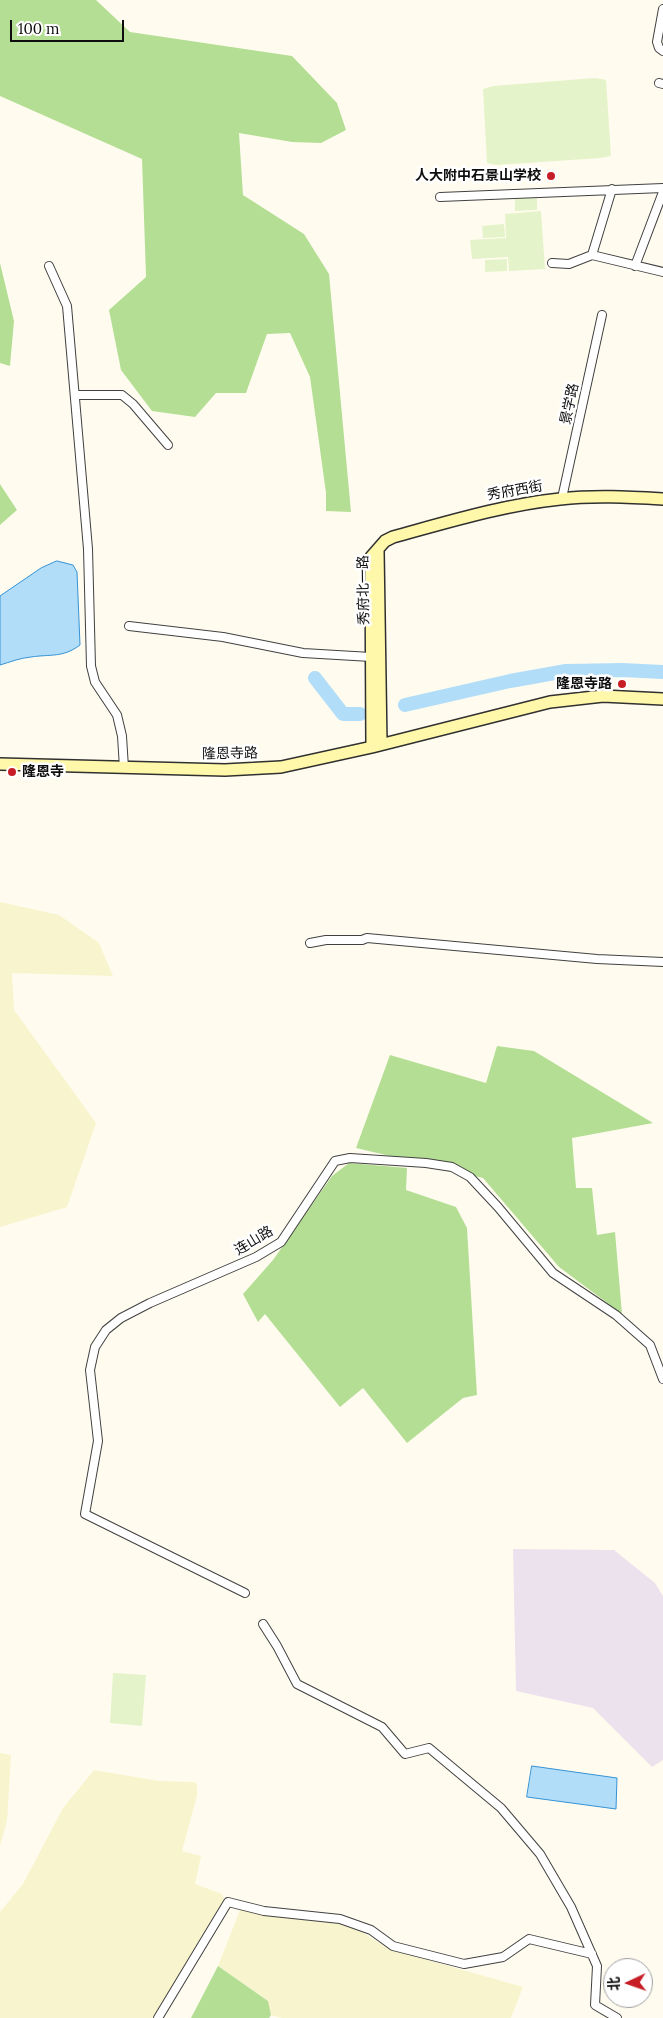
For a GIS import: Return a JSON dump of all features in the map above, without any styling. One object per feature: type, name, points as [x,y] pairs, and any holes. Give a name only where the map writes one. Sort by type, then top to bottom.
[{"type":"street","points":[[663,9],[658,42],[659,48],[663,51]]},
{"type":"street","points":[[592,255],[612,189]]},
{"type":"street","points":[[440,197],[612,189],[663,190],[635,266]]},
{"type":"street","points":[[552,263],[570,264],[592,255],[663,272]]},
{"type":"street","points":[[49,266],[67,306],[88,549],[91,666],[95,682],[117,715],[122,736],[124,768]]},
{"type":"street","name":"景学路","points":[[562,498],[602,315]]},
{"type":"street","points":[[75,395],[122,395],[133,404],[168,445]]},
{"type":"street","name":"秀府西街","points":[[378,548],[393,537],[475,514],[516,505],[562,498],[663,499]]},
{"type":"street","name":"秀府北一路","points":[[377,746],[371,657],[371,557],[378,548]]},
{"type":"street","name":"秀府北一路","points":[[377,746],[378,548]]},
{"type":"street","points":[[129,626],[223,637],[303,653],[371,657]]},
{"type":"street","name":"隆恩寺路","points":[[0,764],[226,770],[281,767],[377,746],[531,705],[569,698],[603,696],[663,699]]},
{"type":"street","points":[[310,943],[326,940],[362,940],[367,938],[598,959],[663,962]]},
{"type":"street","name":"连山路","points":[[245,1593],[85,1514],[98,1441],[90,1370],[95,1346],[106,1330],[121,1318],[150,1303],[256,1257],[280,1242],[335,1161],[350,1158],[426,1163],[452,1167],[470,1177],[498,1207],[553,1273],[616,1315],[650,1345],[663,1379]]},
{"type":"street","points":[[262,1624],[277,1646],[297,1684],[382,1726],[405,1754],[429,1748],[501,1808],[540,1854],[571,1906],[597,1966],[596,2005],[617,2018]]},
{"type":"street","points":[[158,2018],[228,1902],[264,1911],[340,1919],[371,1930],[393,1946],[464,1964],[503,1957],[529,1939],[592,1954]]},
{"type":"shaded area","points":[[0,902],[59,915],[99,943],[113,976],[12,973],[14,1010],[96,1123],[67,1207],[0,1227]]},
{"type":"shaded area","points":[[513,1549],[614,1550],[655,1583],[663,1596],[663,1760],[652,1767],[593,1708],[516,1691]]},
{"type":"shaded area","points":[[0,1753],[11,1755],[7,1821],[0,1846]]},
{"type":"shaded area","points":[[94,1770],[159,1781],[194,1782],[197,1784],[197,1796],[182,1851],[201,1856],[195,1884],[222,1894],[224,1899],[155,2018],[0,2018],[0,1912],[23,1884],[63,1808]]},
{"type":"shaded area","points":[[240,1910],[334,1922],[362,1932],[389,1949],[523,1987],[511,2018],[282,2018],[271,2015],[267,2000],[218,1966]]},
{"type":"green space","points":[[0,0],[96,0],[130,32],[292,56],[337,103],[346,130],[321,143],[292,142],[239,133],[243,195],[304,234],[329,274],[351,512],[326,511],[326,493],[310,377],[290,333],[267,334],[246,393],[216,393],[195,417],[152,411],[121,370],[109,310],[146,277],[142,159],[0,96]]},
{"type":"green space","points":[[595,78],[606,80],[611,156],[496,165],[487,163],[483,89],[493,86]]},
{"type":"green space","points":[[537,197],[537,210],[515,211],[515,199]]},
{"type":"green space","points":[[541,211],[545,269],[509,271],[508,257],[472,259],[470,240],[506,238],[505,214]]},
{"type":"green space","points":[[504,224],[505,237],[483,238],[482,226]]},
{"type":"green space","points":[[507,259],[507,271],[485,272],[485,260]]},
{"type":"green space","points":[[0,263],[14,321],[10,366],[0,363]]},
{"type":"green space","points":[[0,484],[17,510],[0,525]]},
{"type":"green space","points":[[497,1046],[534,1051],[653,1123],[572,1138],[576,1188],[592,1188],[597,1235],[615,1232],[622,1314],[559,1267],[483,1178],[356,1148],[390,1055],[486,1083]]},
{"type":"green space","points":[[349,1163],[407,1168],[406,1190],[456,1207],[467,1228],[477,1395],[463,1398],[407,1443],[363,1388],[340,1407],[265,1314],[258,1322],[243,1294],[273,1260],[332,1176]]},
{"type":"green space","points":[[113,1673],[146,1675],[142,1726],[110,1723]]},
{"type":"green space","points":[[218,1966],[268,2001],[271,2015],[269,2018],[191,2018]]},
{"type":"water","points":[[57,561],[73,565],[77,572],[80,645],[62,654],[15,660],[0,665],[0,596],[41,568]]},
{"type":"water","points":[[532,1766],[617,1778],[616,1809],[527,1797]]},
{"type":"waterway","points":[[405,705],[510,681],[566,671],[622,670],[663,672]]},
{"type":"waterway","points":[[315,678],[343,714],[360,714]]},
{"type":"place","name":"人大附中石景山学校","points":[[551,176]]},
{"type":"place","name":"隆恩寺路","points":[[622,684]]},
{"type":"place","name":"隆恩寺","points":[[12,772]]}]
